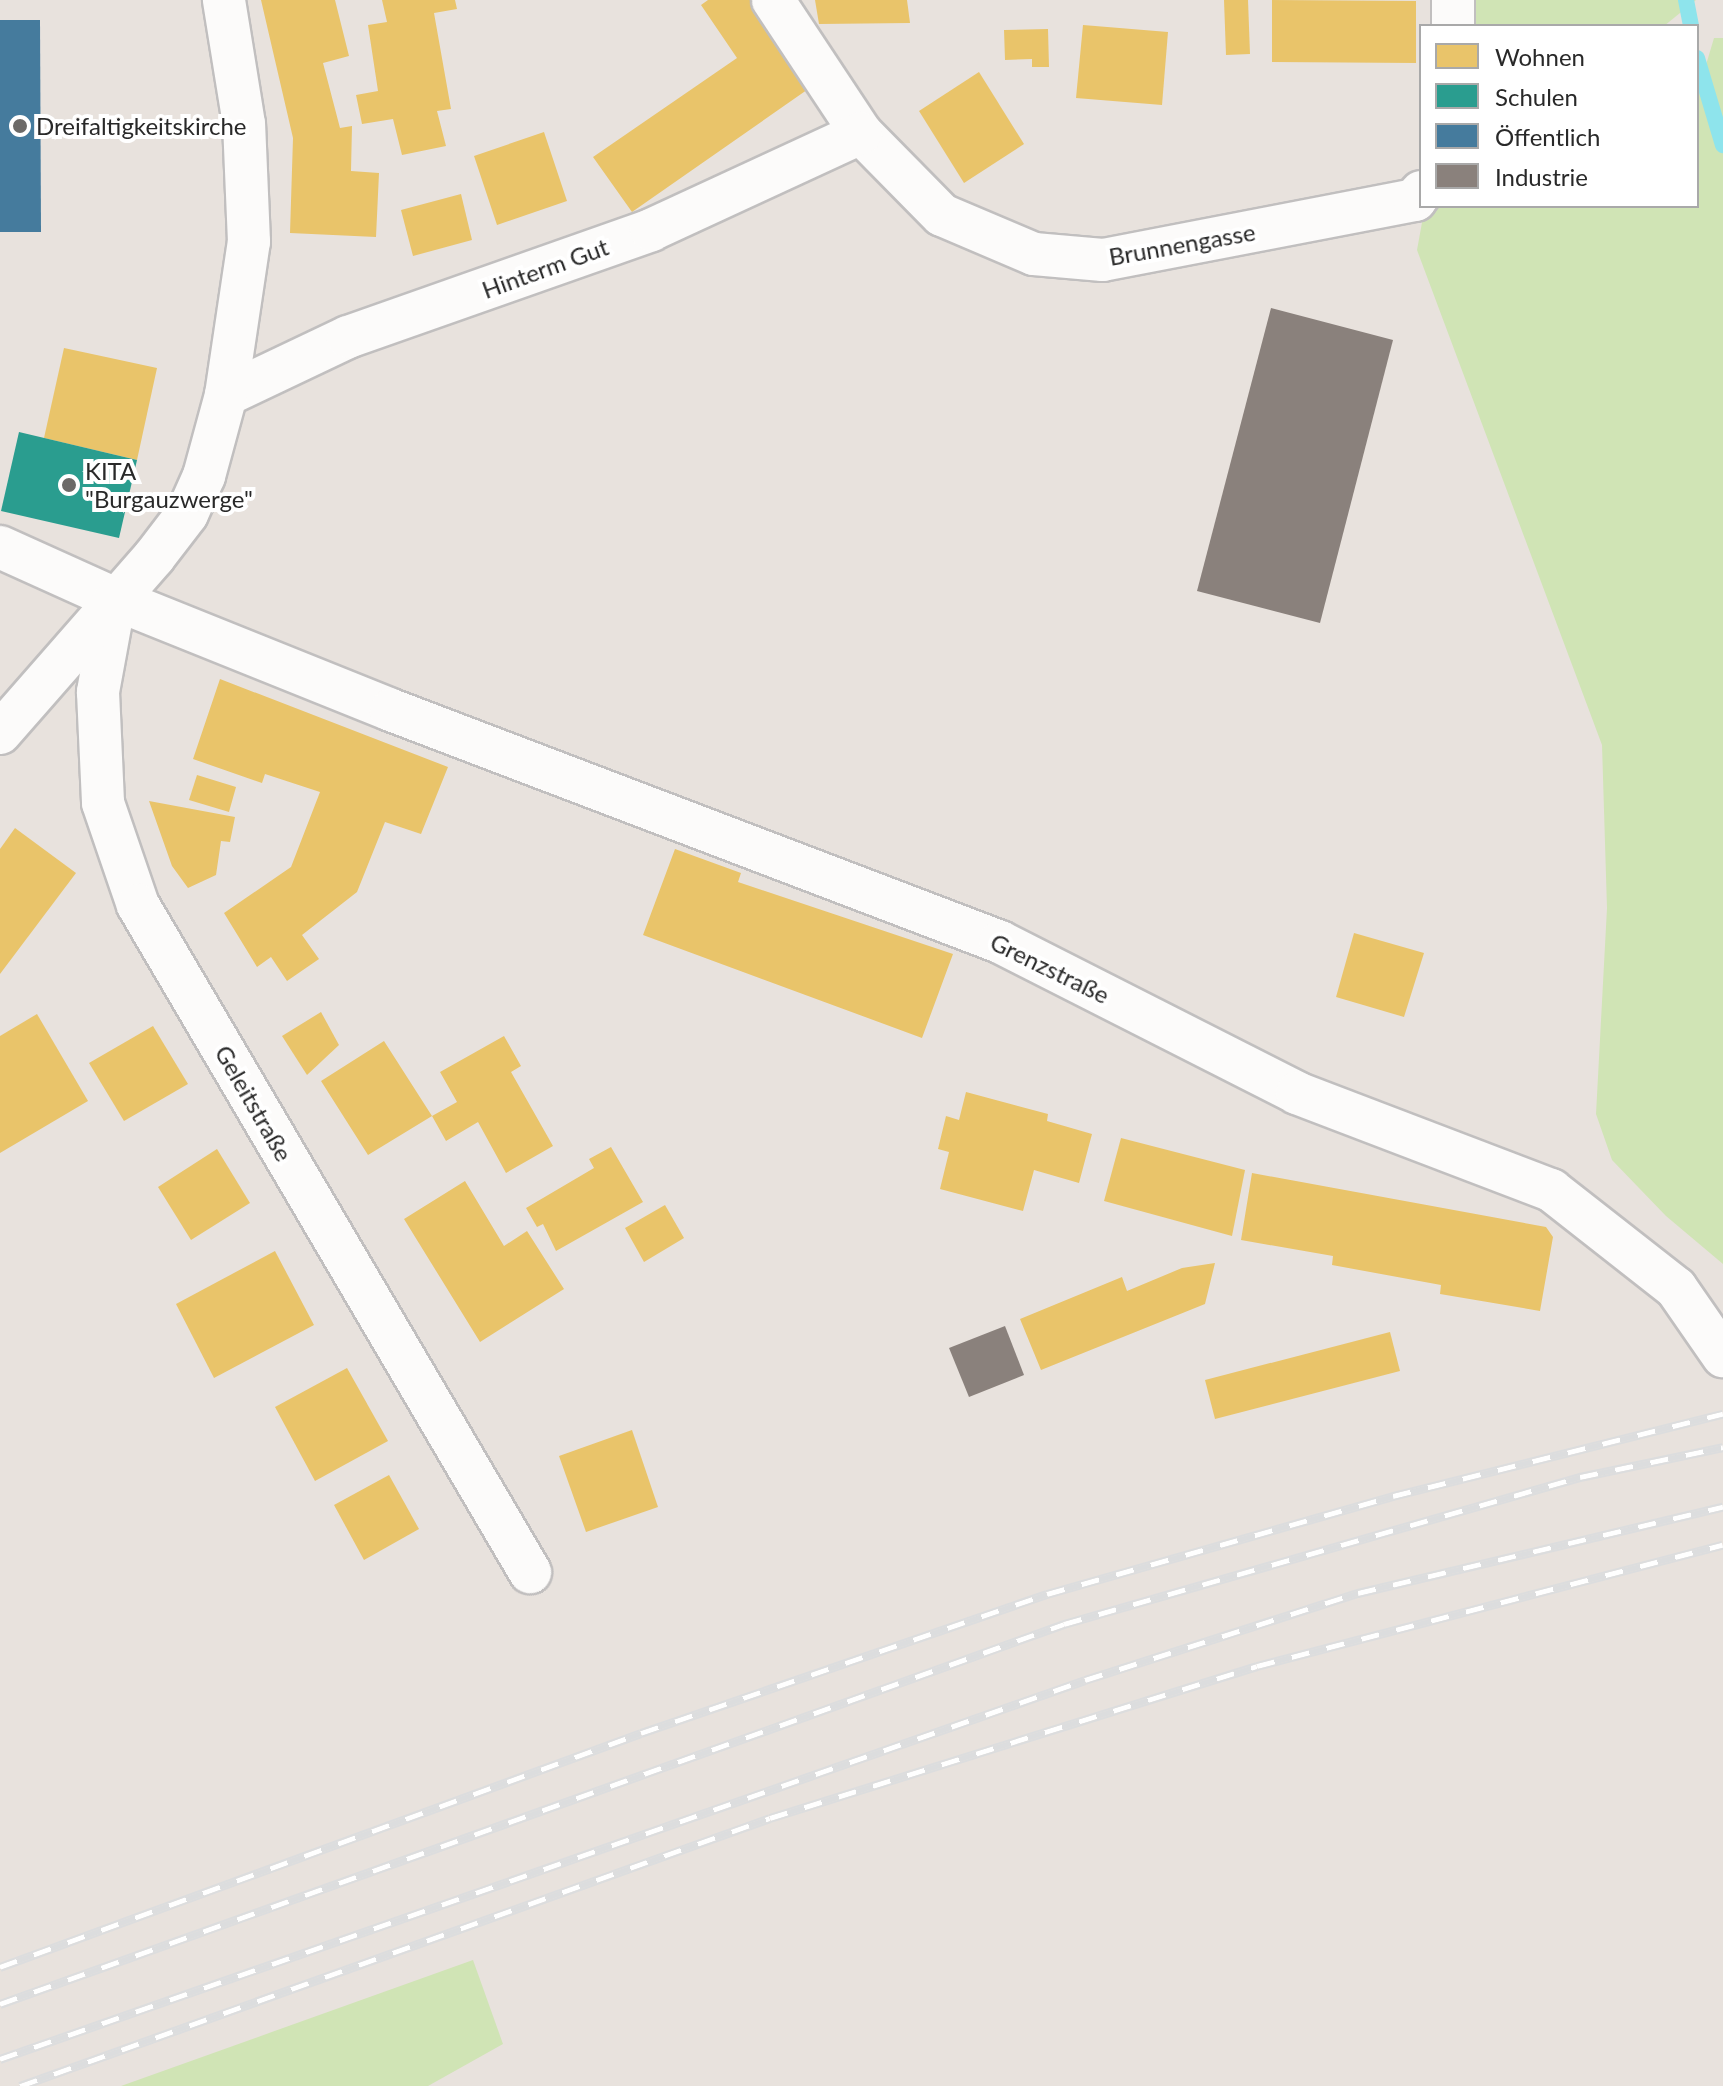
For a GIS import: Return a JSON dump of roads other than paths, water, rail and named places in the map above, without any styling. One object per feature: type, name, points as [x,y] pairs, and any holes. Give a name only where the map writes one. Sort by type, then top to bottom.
[{"type":"street","points":[[0,733],[187,514],[204,476],[226,395],[245,293],[250,197],[235,53],[224,0]]},
{"type":"street","name":"Brunnengasse","points":[[773,0],[861,133],[942,215],[1034,254],[1103,260],[1418,196]]},
{"type":"street","points":[[1453,0],[1453,24]]},
{"type":"street","name":"Hinterm Gut","points":[[226,395],[348,337],[651,230],[861,133]]},
{"type":"street","name":"Grenzstraße","points":[[0,547],[115,599],[391,710],[1000,942],[1297,1093],[1551,1190],[1676,1288],[1723,1356]]},
{"type":"street","name":"Geleitstraße","points":[[115,599],[98,692],[103,803],[138,905],[530,1572]]},
{"type":"waterway","points":[[1686,0],[1691,24]]},
{"type":"waterway","points":[[1699,65],[1723,145]]},
{"type":"railway","points":[[0,1967],[641,1733],[1047,1594],[1393,1496],[1723,1414]]},
{"type":"railway","points":[[0,2004],[1064,1624],[1580,1477],[1723,1447]]},
{"type":"railway","points":[[0,2059],[1085,1680],[1358,1593],[1723,1507]]},
{"type":"railway","points":[[20,2086],[770,1818],[1257,1666],[1723,1545]]},
{"type":"place","name":"Dreifaltigkeitskirche","points":[[20,126]]},
{"type":"place","name":"KITA \"Burgauzwerge\"","points":[[69,485]]}]
